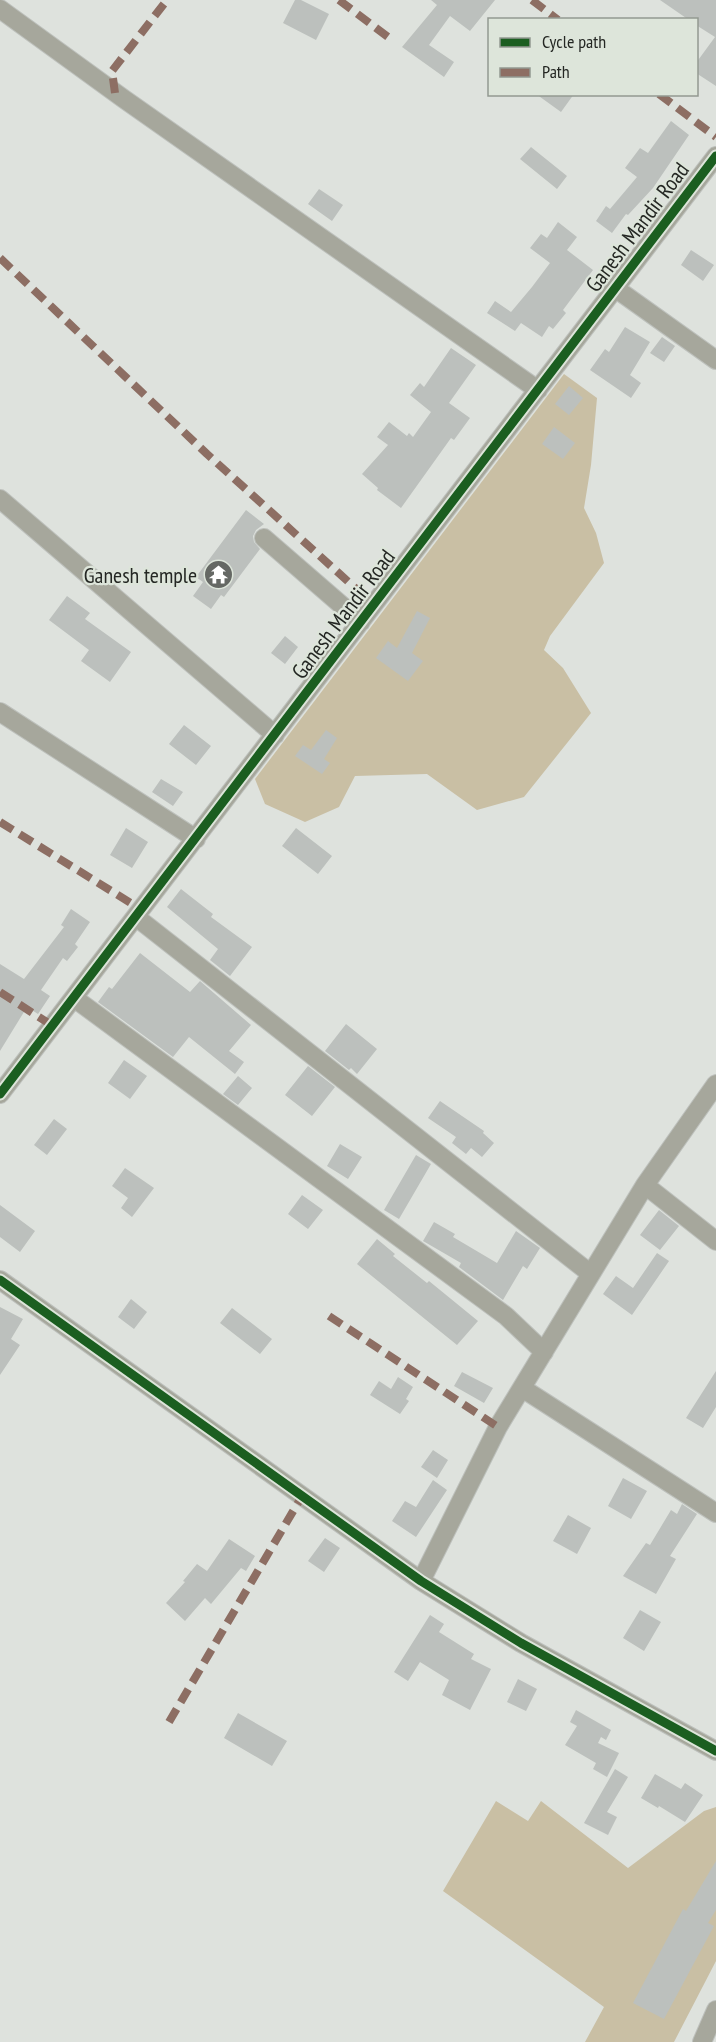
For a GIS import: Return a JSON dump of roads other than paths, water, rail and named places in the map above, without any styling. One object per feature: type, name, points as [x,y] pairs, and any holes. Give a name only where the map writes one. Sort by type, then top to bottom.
[{"type":"street","points":[[0,9],[538,390]]},
{"type":"street","name":"Ganesh Mandir Road","points":[[0,1094],[716,156]]},
{"type":"street","points":[[615,288],[716,360]]},
{"type":"street","points":[[0,499],[275,735]]},
{"type":"street","points":[[264,538],[361,622]]},
{"type":"street","points":[[0,712],[196,839]]},
{"type":"street","points":[[136,917],[591,1274]]},
{"type":"street","points":[[74,998],[506,1316],[544,1352]]},
{"type":"street","points":[[421,1581],[493,1435],[645,1185],[716,1084]]},
{"type":"street","points":[[645,1185],[716,1241]]},
{"type":"street","points":[[0,1280],[421,1581],[521,1643],[716,1751]]},
{"type":"street","points":[[522,1388],[716,1513]]},
{"type":"street","points":[[702,2042],[716,2010]]},
{"type":"place","name":"Ganesh temple","points":[[218,575]]}]
